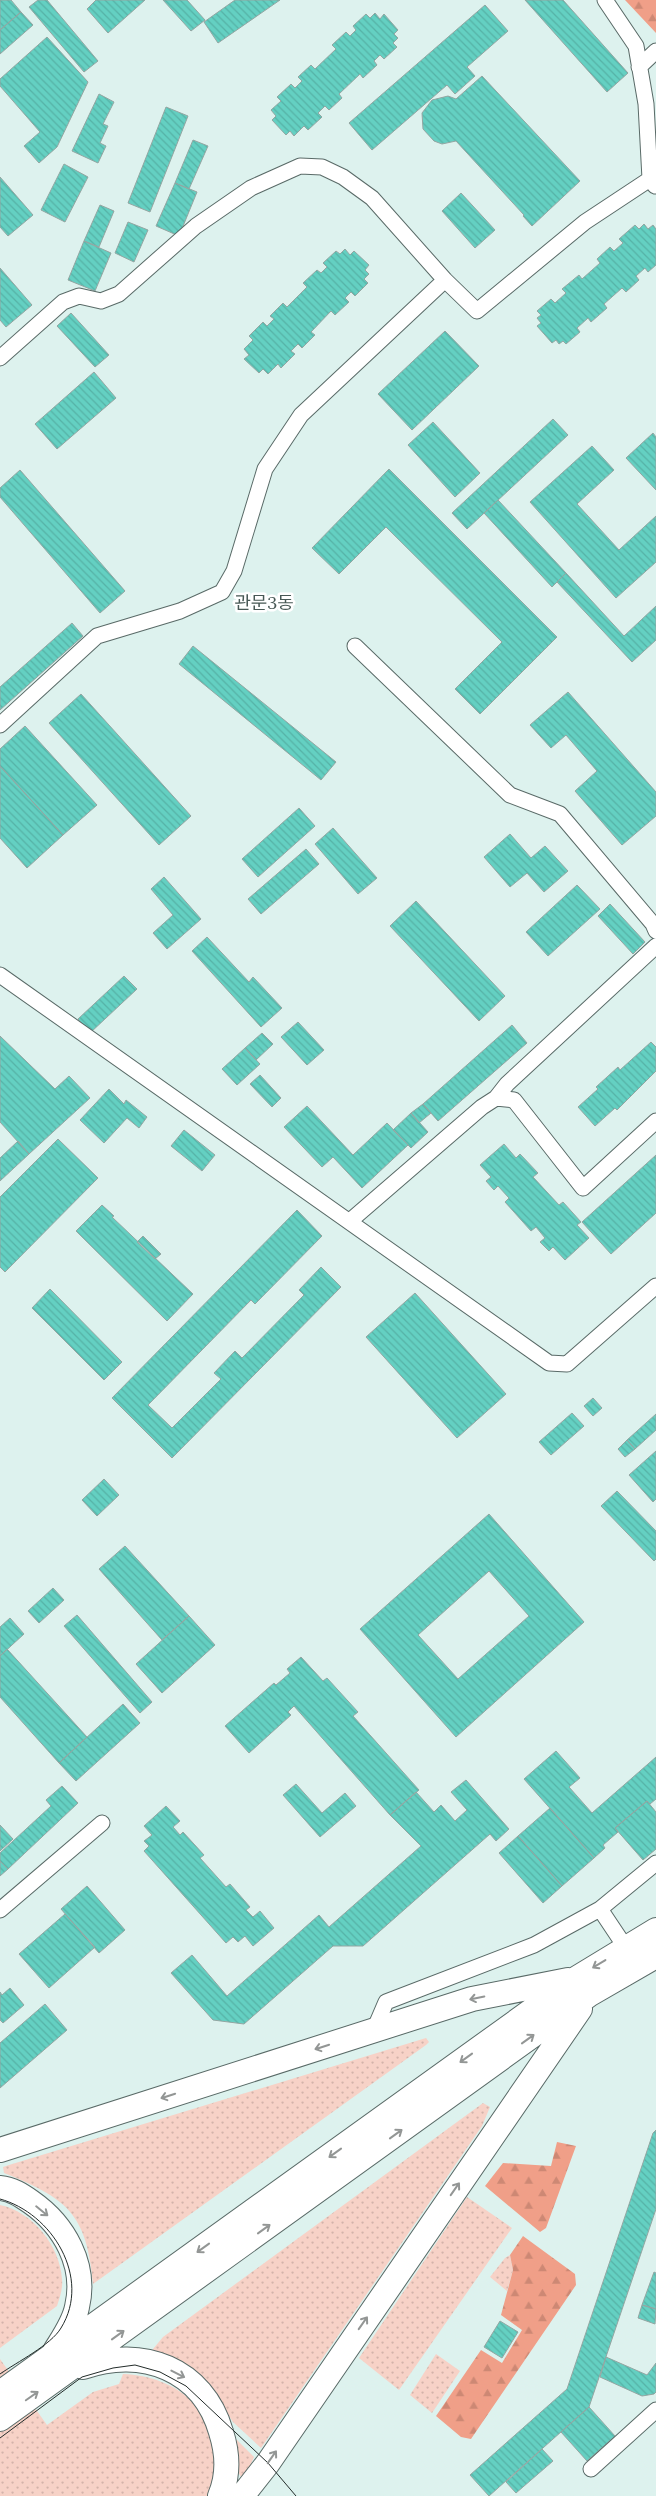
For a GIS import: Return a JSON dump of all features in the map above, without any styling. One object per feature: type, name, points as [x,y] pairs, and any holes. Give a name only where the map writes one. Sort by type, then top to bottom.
[{"type":"highway","points":[[0,2419],[58,2365],[583,1986],[626,1948],[656,1930]]},
{"type":"highway","points":[[0,2150],[472,1999],[583,1986],[656,1956]]},
{"type":"highway","points":[[242,2496],[268,2463],[583,1986]]},
{"type":"highway","points":[[0,2188],[21,2195],[60,2228],[69,2244],[76,2264],[80,2286],[77,2308],[58,2365]]},
{"type":"highway","points":[[0,2393],[58,2365],[115,2358],[150,2363],[176,2372],[201,2390],[216,2416],[224,2441],[227,2459],[225,2484],[220,2496]]},
{"type":"street","points":[[0,358],[63,302],[79,296],[101,301],[119,294],[196,226],[251,188],[300,166],[322,167],[343,177],[372,198],[445,280],[477,311],[584,222],[653,183],[646,104],[636,46],[605,0]]},
{"type":"street","points":[[640,67],[656,51]]},
{"type":"street","points":[[0,725],[97,636],[180,611],[222,592],[234,571],[266,469],[301,415],[445,280]]},
{"type":"street","points":[[355,646],[510,795],[560,814],[655,926]]},
{"type":"street","points":[[350,1221],[482,1106],[496,1098],[507,1084],[656,946]]},
{"type":"street","points":[[0,975],[549,1363],[567,1364],[656,1286]]},
{"type":"street","points":[[496,1098],[514,1100],[583,1188],[656,1121]]},
{"type":"street","points":[[0,1910],[102,1823]]},
{"type":"street","points":[[374,2030],[386,2002],[534,1945],[600,1909],[656,1863]]},
{"type":"street","points":[[600,1909],[626,1948]]},
{"type":"street","points":[[591,2469],[656,2410]]},
{"type":"shaded area","points":[[426,2038],[429,2042],[426,2045],[93,2284],[85,2240],[79,2224],[70,2211],[58,2200],[43,2191],[4,2173],[3,2167],[9,2165]]},
{"type":"shaded area","points":[[483,2103],[490,2107],[482,2126],[261,2448],[233,2422],[220,2402],[148,2355],[163,2337]]},
{"type":"shaded area","points":[[467,2197],[512,2228],[399,2390],[359,2358]]},
{"type":"shaded area","points":[[0,2205],[23,2215],[43,2232],[56,2254],[62,2282],[57,2306],[0,2348]]},
{"type":"shaded area","points":[[510,2255],[513,2270],[507,2291],[490,2277],[505,2258]]},
{"type":"shaded area","points":[[436,2354],[460,2371],[432,2413],[410,2395]]},
{"type":"shaded area","points":[[0,2359],[47,2425],[93,2392],[119,2384],[123,2374],[144,2376],[162,2382],[179,2391],[193,2403],[204,2417],[212,2434],[217,2453],[217,2474],[209,2496],[0,2496]]},
{"type":"shaded area","points":[[236,2439],[254,2457],[249,2468],[241,2477],[238,2472]]},
{"type":"green space","points":[[625,0],[656,0],[656,33]]},
{"type":"green space","points":[[557,2142],[576,2146],[546,2228],[540,2232],[485,2186],[503,2163],[551,2166]]},
{"type":"green space","points":[[523,2236],[575,2274],[576,2285],[471,2439],[461,2437],[436,2416],[481,2350],[502,2363],[522,2330],[501,2315],[513,2270],[510,2255]]},
{"type":"building","points":[[0,0],[11,0],[21,12],[0,30]]},
{"type":"building","points":[[38,0],[47,0],[98,61],[84,72],[29,7]]},
{"type":"building","points":[[96,0],[145,0],[108,33],[87,9]]},
{"type":"building","points":[[163,0],[187,0],[205,20],[191,31]]},
{"type":"building","points":[[235,0],[280,0],[218,43],[204,22]]},
{"type":"building","points":[[525,0],[563,0],[628,73],[607,92]]},
{"type":"building","points":[[485,5],[508,31],[467,67],[475,76],[455,94],[447,85],[372,150],[349,123]]},
{"type":"building","points":[[21,12],[33,25],[0,54],[0,30]]},
{"type":"building","points":[[375,13],[380,19],[384,14],[398,30],[394,34],[398,38],[393,43],[397,47],[384,59],[380,55],[374,61],[377,65],[363,78],[360,74],[339,94],[342,98],[329,110],[325,106],[318,113],[322,117],[308,130],[304,126],[294,136],[290,131],[286,135],[272,120],[276,116],[271,110],[281,101],[277,97],[291,84],[295,88],[302,81],[298,77],[311,65],[315,69],[336,49],[332,45],[346,32],[350,36],[356,30],[353,26],[366,14],[370,18]]},
{"type":"building","points":[[47,37],[88,82],[57,147],[39,163],[24,146],[40,132],[0,86],[0,79]]},
{"type":"building","points":[[482,76],[580,181],[532,226],[456,141],[442,144],[434,141],[423,129],[422,113],[432,100],[448,96],[456,99]]},
{"type":"building","points":[[99,94],[114,102],[103,124],[108,126],[100,143],[106,146],[98,163],[72,151]]},
{"type":"building","points":[[166,107],[188,116],[150,212],[128,203]]},
{"type":"building","points":[[193,140],[208,146],[189,189],[175,183]]},
{"type":"building","points":[[64,164],[88,177],[65,222],[41,210]]},
{"type":"building","points":[[0,177],[33,215],[8,236],[0,227]]},
{"type":"building","points":[[175,183],[197,192],[179,236],[156,226]]},
{"type":"building","points":[[461,193],[495,230],[475,248],[442,211]]},
{"type":"building","points":[[100,205],[114,211],[99,247],[84,241]]},
{"type":"building","points":[[128,222],[148,230],[134,262],[115,253]]},
{"type":"building","points":[[644,224],[648,229],[653,225],[656,229],[656,265],[648,272],[645,268],[636,276],[639,280],[626,292],[622,288],[604,304],[607,308],[591,322],[588,318],[577,328],[580,332],[566,344],[563,341],[559,344],[556,340],[552,343],[537,326],[541,323],[537,318],[541,315],[537,311],[551,299],[555,303],[566,293],[562,289],[579,275],[582,279],[600,263],[597,259],[610,247],[614,251],[623,243],[619,239],[635,225],[639,229]]},
{"type":"building","points":[[84,241],[111,253],[95,291],[68,280]]},
{"type":"building","points":[[345,249],[350,255],[354,251],[369,265],[365,270],[369,274],[364,279],[368,283],[355,296],[351,292],[345,298],[349,302],[335,315],[331,311],[311,332],[315,335],[302,348],[298,344],[291,351],[295,354],[281,368],[278,364],[268,374],[263,369],[259,373],[244,359],[249,355],[244,349],[253,340],[249,336],[263,322],[267,326],[274,319],[270,316],[283,303],[287,307],[307,287],[303,283],[317,270],[321,273],[327,267],[323,263],[336,251],[340,254]]},
{"type":"building","points":[[0,268],[32,305],[6,327],[0,320]]},
{"type":"building","points":[[71,313],[109,355],[95,367],[57,326]]},
{"type":"building","points":[[445,331],[479,366],[412,430],[378,394]]},
{"type":"building","points":[[94,372],[116,398],[57,449],[35,424]]},
{"type":"building","points":[[553,419],[568,435],[467,529],[452,513]]},
{"type":"building","points":[[433,422],[480,473],[455,497],[408,445]]},
{"type":"building","points":[[653,433],[656,437],[656,490],[626,458]]},
{"type":"building","points":[[592,446],[614,470],[577,504],[619,550],[656,516],[656,562],[616,598],[530,502]]},
{"type":"building","points":[[389,469],[557,637],[480,714],[455,689],[502,642],[386,527],[339,574],[312,548]]},
{"type":"building","points":[[20,470],[125,591],[100,613],[0,497],[0,488]]},
{"type":"building","points":[[498,500],[566,573],[552,587],[484,513]]},
{"type":"building","points":[[566,573],[624,636],[656,606],[656,640],[632,662],[557,582]]},
{"type":"building","points":[[72,623],[83,636],[0,710],[0,687]]},
{"type":"building","points":[[193,646],[336,762],[321,780],[179,664]]},
{"type":"building","points":[[568,692],[656,792],[656,816],[622,845],[575,791],[597,771],[566,735],[551,748],[530,725]]},
{"type":"building","points":[[81,694],[191,816],[159,845],[49,723]]},
{"type":"building","points":[[25,726],[97,805],[63,835],[0,766],[0,749]]},
{"type":"building","points":[[0,766],[63,835],[27,868],[0,838]]},
{"type":"building","points":[[299,808],[315,826],[258,877],[242,859]]},
{"type":"building","points":[[333,828],[377,878],[358,894],[315,844]]},
{"type":"building","points":[[510,834],[531,858],[545,846],[568,871],[544,892],[527,873],[510,887],[484,857]]},
{"type":"building","points":[[306,849],[319,864],[261,914],[248,899]]},
{"type":"building","points":[[164,877],[201,919],[167,949],[153,933],[173,915],[151,889]]},
{"type":"building","points":[[577,885],[600,909],[548,956],[526,932]]},
{"type":"building","points":[[416,901],[505,996],[479,1021],[390,926]]},
{"type":"building","points":[[610,904],[645,942],[633,954],[598,916]]},
{"type":"building","points":[[207,937],[249,982],[253,977],[282,1008],[261,1027],[192,951]]},
{"type":"building","points":[[124,976],[137,989],[90,1033],[78,1019]]},
{"type":"building","points":[[298,1022],[324,1050],[307,1065],[281,1037]]},
{"type":"building","points":[[512,1025],[527,1043],[438,1121],[423,1104]]},
{"type":"building","points":[[262,1033],[273,1044],[256,1060],[245,1048]]},
{"type":"building","points":[[0,1036],[55,1089],[69,1076],[90,1098],[29,1154],[0,1122]]},
{"type":"building","points":[[651,1042],[656,1047],[656,1071],[617,1110],[615,1108],[595,1126],[578,1107],[618,1067],[620,1070]]},
{"type":"building","points":[[245,1048],[260,1064],[237,1085],[222,1069]]},
{"type":"building","points":[[260,1075],[281,1098],[272,1107],[250,1084]]},
{"type":"building","points":[[109,1089],[124,1104],[126,1100],[147,1117],[139,1128],[127,1118],[104,1143],[80,1120]]},
{"type":"building","points":[[423,1104],[431,1113],[419,1123],[411,1113]]},
{"type":"building","points":[[307,1106],[353,1155],[387,1123],[408,1145],[362,1188],[333,1157],[322,1167],[284,1127]]},
{"type":"building","points":[[411,1113],[428,1132],[411,1148],[393,1130]]},
{"type":"building","points":[[184,1130],[215,1155],[202,1171],[171,1146]]},
{"type":"building","points":[[58,1139],[98,1178],[5,1272],[0,1267],[0,1197]]},
{"type":"building","points":[[18,1141],[29,1154],[0,1181],[0,1158]]},
{"type":"building","points":[[504,1144],[516,1158],[520,1154],[538,1173],[533,1177],[559,1205],[563,1202],[581,1222],[577,1225],[589,1238],[565,1260],[553,1247],[549,1251],[540,1242],[545,1238],[536,1227],[531,1231],[505,1202],[509,1198],[498,1186],[494,1190],[486,1181],[491,1177],[480,1165]]},
{"type":"building","points":[[656,1155],[656,1213],[611,1254],[582,1222]]},
{"type":"building","points":[[102,1205],[114,1216],[112,1217],[193,1294],[167,1321],[76,1231]]},
{"type":"building","points":[[297,1210],[322,1236],[255,1304],[251,1300],[148,1405],[172,1428],[221,1379],[214,1373],[235,1351],[242,1358],[304,1295],[299,1290],[321,1267],[341,1287],[172,1458],[112,1398]]},
{"type":"building","points":[[143,1236],[161,1254],[155,1259],[137,1242]]},
{"type":"building","points":[[50,1289],[122,1362],[104,1380],[32,1308]]},
{"type":"building","points":[[415,1293],[506,1394],[457,1438],[366,1337]]},
{"type":"building","points":[[593,1398],[602,1408],[593,1416],[584,1406]]},
{"type":"building","points":[[572,1413],[584,1426],[551,1455],[539,1442]]},
{"type":"building","points":[[656,1414],[656,1430],[635,1449],[627,1440]]},
{"type":"building","points":[[627,1440],[635,1449],[625,1457],[618,1449]]},
{"type":"building","points":[[656,1451],[656,1499],[653,1502],[629,1475]]},
{"type":"building","points":[[104,1479],[119,1495],[97,1516],[82,1500]]},
{"type":"building","points":[[617,1491],[656,1531],[656,1559],[654,1561],[601,1506]]},
{"type":"building","points":[[489,1514],[584,1622],[456,1737],[360,1629]],"holes":[[[489,1571],[529,1616],[458,1679],[418,1635]]]},
{"type":"building","points":[[125,1546],[189,1616],[162,1640],[99,1569]]},
{"type":"building","points":[[53,1588],[64,1600],[39,1623],[28,1611]]},
{"type":"building","points":[[77,1615],[152,1702],[140,1713],[64,1626]]},
{"type":"building","points":[[189,1616],[215,1645],[162,1693],[136,1664]]},
{"type":"building","points":[[10,1618],[24,1634],[0,1656],[0,1627]]},
{"type":"building","points":[[7,1649],[87,1737],[59,1763],[0,1697],[0,1656]]},
{"type":"building","points":[[301,1657],[323,1681],[327,1678],[358,1712],[353,1716],[419,1790],[390,1815],[294,1706],[288,1712],[291,1715],[249,1753],[225,1726],[274,1683],[276,1685],[290,1673],[287,1669]]},
{"type":"building","points":[[123,1704],[140,1723],[76,1781],[59,1763]]},
{"type":"building","points":[[556,1751],[580,1778],[569,1787],[592,1813],[656,1757],[656,1799],[650,1804],[647,1801],[615,1828],[618,1832],[603,1845],[605,1848],[594,1858],[524,1779]]},
{"type":"building","points":[[466,1780],[509,1829],[496,1841],[490,1834],[363,1946],[333,1946],[244,2024],[213,2020],[171,1973],[192,1955],[227,1996],[319,1915],[329,1927],[421,1846],[390,1815],[416,1792],[434,1812],[441,1805],[455,1821],[467,1810],[451,1792]]},
{"type":"building","points":[[296,1784],[322,1813],[345,1793],[356,1806],[320,1837],[283,1795]]},
{"type":"building","points":[[62,1786],[78,1803],[8,1869],[0,1861],[0,1853],[51,1806],[46,1800]]},
{"type":"building","points":[[647,1801],[656,1812],[656,1849],[643,1860],[615,1828]]},
{"type":"building","points":[[166,1806],[180,1821],[173,1827],[180,1835],[183,1832],[204,1855],[200,1858],[226,1887],[230,1884],[250,1907],[246,1910],[253,1917],[260,1911],[274,1928],[253,1946],[245,1936],[238,1942],[233,1937],[226,1943],[144,1851],[149,1846],[144,1841],[152,1835],[144,1826]]},
{"type":"building","points":[[550,1808],[594,1858],[562,1886],[518,1836]]},
{"type":"building","points":[[0,1825],[13,1839],[0,1851]]},
{"type":"building","points":[[518,1836],[562,1886],[543,1903],[499,1853]]},
{"type":"building","points":[[0,1861],[8,1869],[0,1876]]},
{"type":"building","points":[[87,1886],[125,1930],[99,1953],[61,1909]]},
{"type":"building","points":[[65,1914],[95,1947],[49,1988],[19,1954]]},
{"type":"building","points":[[10,1988],[24,2005],[3,2023],[0,2020],[0,1992],[2,1995]]},
{"type":"building","points":[[45,2004],[67,2030],[0,2088],[0,2043]]},
{"type":"building","points":[[656,2130],[656,2209],[589,2407],[489,2496],[470,2475],[567,2389],[653,2133]]},
{"type":"building","points":[[654,2272],[656,2273],[656,2309],[642,2305]]},
{"type":"building","points":[[642,2305],[656,2309],[655,2324],[638,2318]]},
{"type":"building","points":[[500,2321],[518,2332],[502,2358],[484,2347]]},
{"type":"building","points":[[606,2357],[647,2375],[656,2363],[656,2392],[642,2396],[600,2377]]},
{"type":"building","points":[[589,2407],[615,2436],[587,2461],[561,2432]]},
{"type":"building","points":[[542,2449],[553,2461],[516,2493],[506,2482]]},
{"type":"tram line","points":[[0,2199],[19,2207],[36,2218],[50,2233],[62,2250],[69,2269],[72,2289],[69,2309],[61,2328],[56,2334],[42,2347],[0,2374]]},
{"type":"tram line","points":[[0,2438],[82,2377],[113,2368],[135,2365],[160,2372],[186,2386],[268,2463],[296,2496]]},
{"type":"district","name":"관문3동","points":[[264,603]]}]
